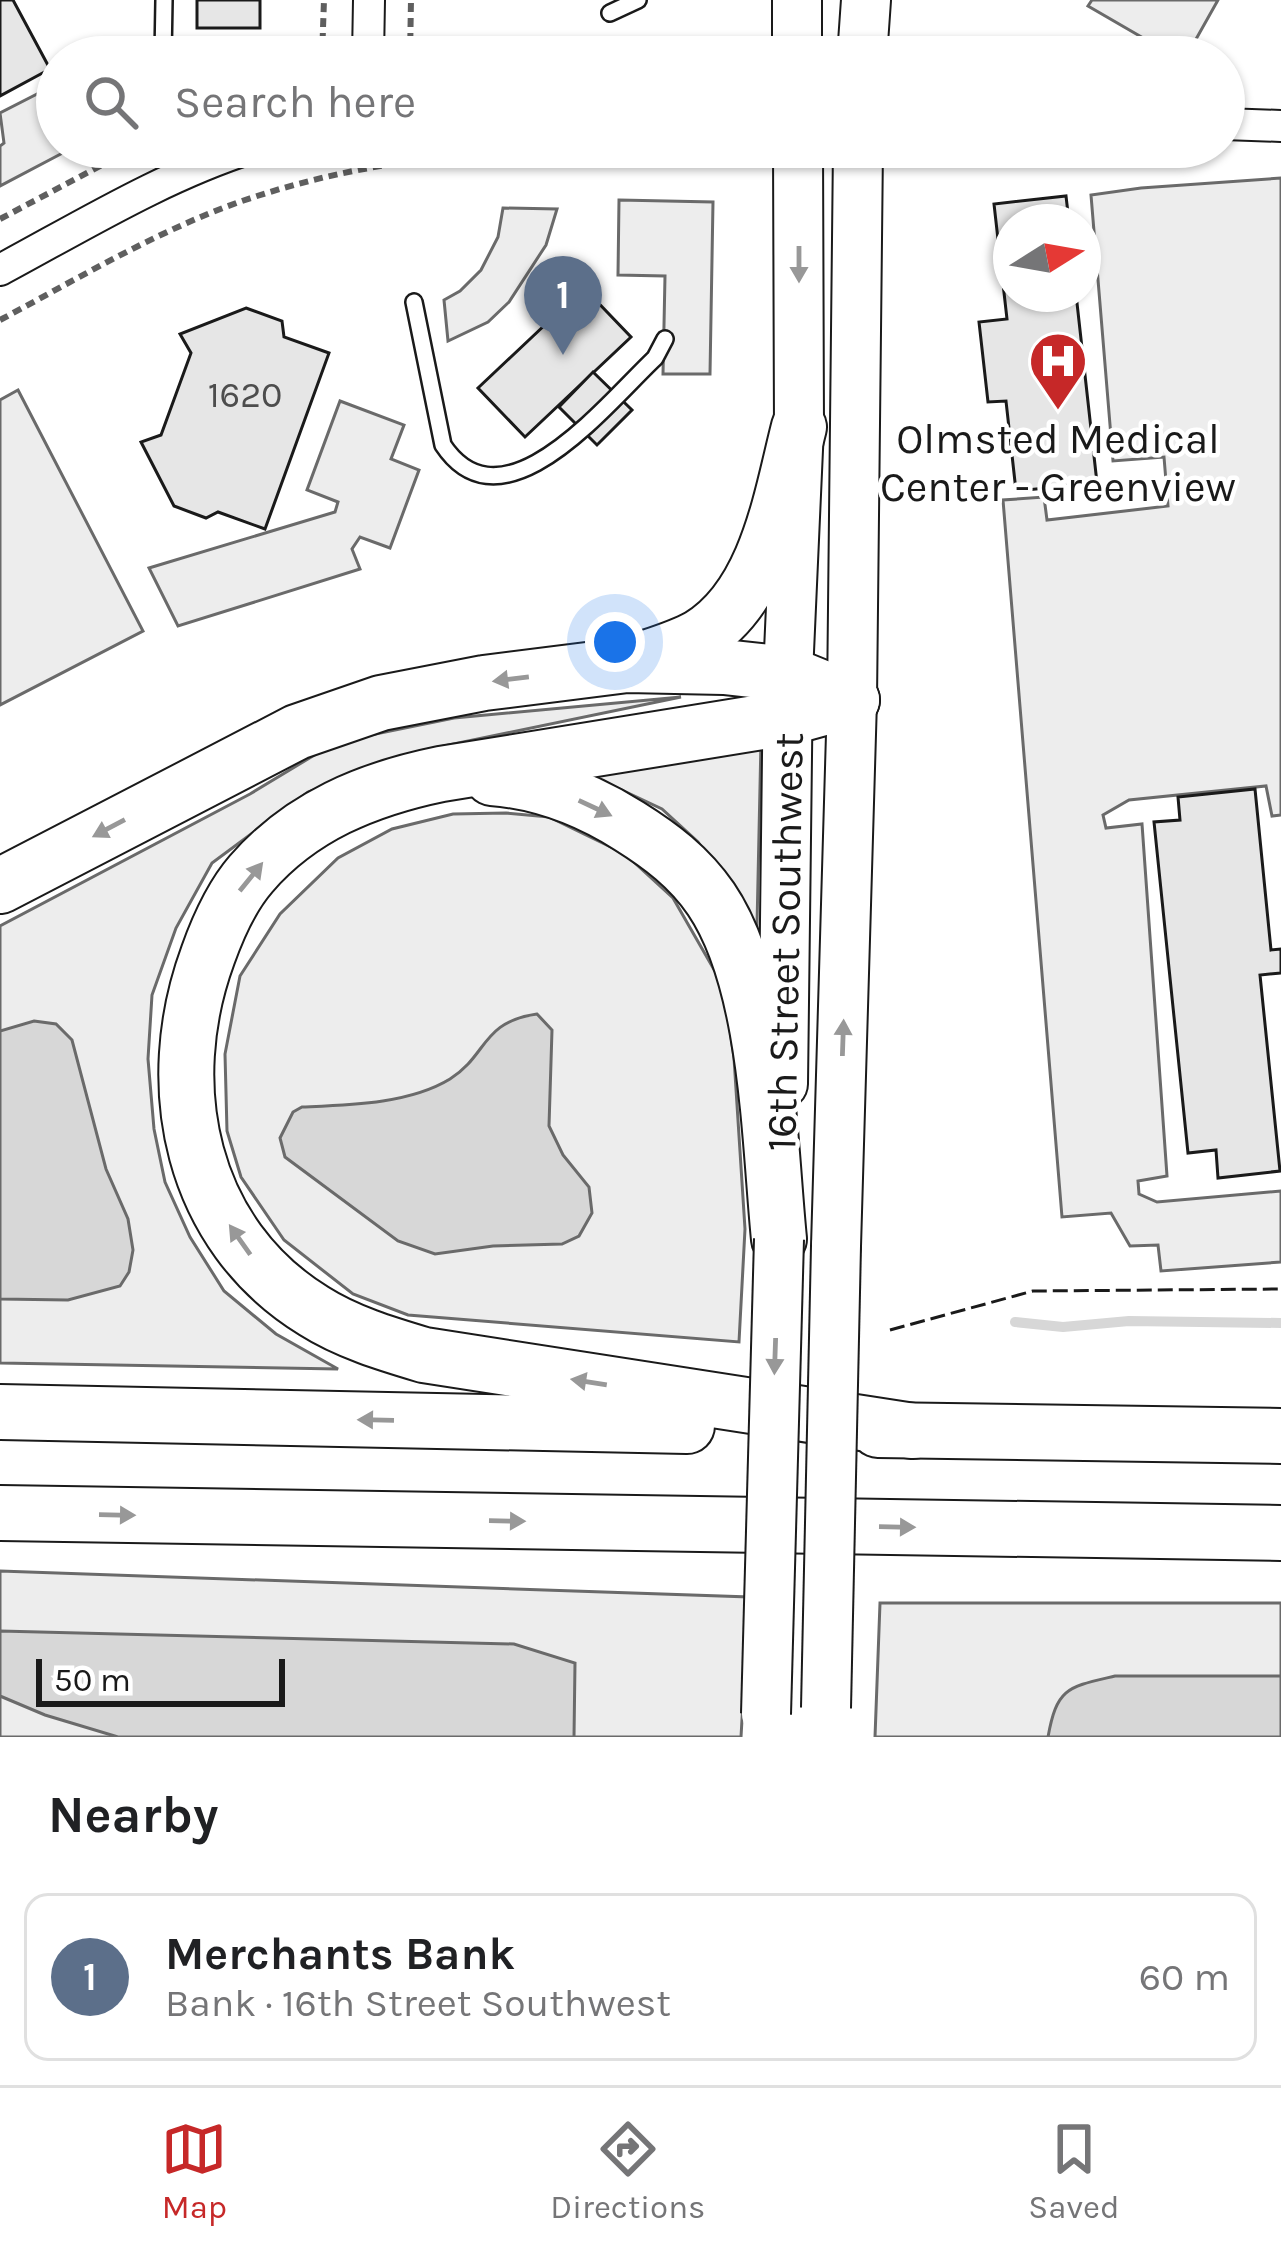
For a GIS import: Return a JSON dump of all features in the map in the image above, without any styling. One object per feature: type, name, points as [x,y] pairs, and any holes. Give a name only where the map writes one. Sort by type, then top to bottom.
[{"type":"highway","points":[[627,665],[702,635],[735,604],[777,514],[799,427]]},
{"type":"highway","points":[[0,886],[339,714],[484,682],[627,665],[724,667],[788,696]]},
{"type":"highway","points":[[852,700],[788,696],[442,774],[366,794],[331,809],[298,831],[248,878],[214,937],[190,1016],[184,1090],[200,1170],[216,1205],[256,1263],[314,1311],[381,1342],[424,1355],[913,1431]]},
{"type":"highway","points":[[442,774],[514,780],[589,803],[662,846],[712,901],[739,960],[755,1029],[778,1239]]},
{"type":"highway","points":[[0,1412],[1281,1436]]},
{"type":"highway","points":[[0,1514],[1281,1533]]},
{"type":"main road","points":[[797,0],[797,36]]},
{"type":"main road","points":[[863,36],[866,0]]},
{"type":"main road","name":"16th Street Southwest","points":[[766,1725],[788,696],[799,427],[798,168]]},
{"type":"main road","name":"16th Street Southwest","points":[[825,1723],[852,700],[859,168]]},
{"type":"street","points":[[368,0],[368,36]]},
{"type":"street","points":[[1245,125],[1281,126]]},
{"type":"street","points":[[0,270],[174,168]]},
{"type":"lane","points":[[163,36],[164,0]]},
{"type":"lane","points":[[610,13],[638,0]]},
{"type":"lane","points":[[414,302],[442,445],[472,475],[512,475],[552,453],[655,358],[665,340]]},
{"type":"path","points":[[323,36],[324,0]]},
{"type":"path","points":[[410,36],[411,0]]},
{"type":"path","points":[[0,219],[96,168]]},
{"type":"path","points":[[0,320],[205,216],[314,179],[367,168]]},
{"type":"shaded area","points":[[1092,0],[1218,0],[1198,36],[1140,36],[1088,6]]},
{"type":"shaded area","points":[[36,95],[36,167],[0,186],[0,146],[4,143],[0,113]]},
{"type":"shaded area","points":[[1281,178],[1281,815],[1272,816],[1266,786],[1129,800],[1103,815],[1106,828],[1142,824],[1167,1176],[1138,1181],[1139,1194],[1157,1202],[1281,1191],[1281,1262],[1161,1271],[1158,1245],[1130,1246],[1111,1213],[1062,1217],[1003,500],[1044,497],[1047,520],[1168,506],[1164,457],[1113,461],[1101,312],[1101,204],[1092,204],[1091,195]]},
{"type":"shaded area","points":[[619,200],[713,202],[710,374],[663,374],[665,276],[618,275]]},
{"type":"shaded area","points":[[503,208],[557,209],[546,245],[509,302],[488,322],[448,341],[444,300],[481,270],[498,237]]},
{"type":"shaded area","points":[[18,390],[143,631],[0,705],[0,400]]},
{"type":"shaded area","points":[[340,401],[404,425],[391,459],[419,470],[390,548],[360,537],[352,549],[360,569],[178,626],[149,568],[335,512],[338,502],[307,490]]},
{"type":"shaded area","points":[[681,697],[420,751],[308,792],[212,863],[176,928],[152,995],[148,1059],[154,1129],[165,1182],[190,1237],[224,1291],[276,1334],[338,1369],[0,1363],[0,926],[250,794],[336,742],[454,718]]},
{"type":"shaded area","points":[[761,741],[757,926],[698,842],[662,809],[592,776]]},
{"type":"shaded area","points":[[453,814],[549,817],[625,854],[673,898],[724,987],[734,1058],[745,1229],[739,1342],[408,1315],[353,1294],[284,1240],[241,1177],[227,1131],[225,1054],[240,976],[280,914],[338,858],[392,829]]},
{"type":"shaded area","points":[[537,1014],[552,1030],[549,1126],[563,1155],[589,1187],[592,1213],[579,1236],[562,1244],[435,1254],[398,1241],[285,1157],[280,1138],[293,1112],[302,1107],[398,1098],[434,1087],[462,1070],[505,1024]]},
{"type":"shaded area","points":[[34,1021],[56,1024],[72,1040],[106,1169],[128,1219],[133,1250],[129,1272],[120,1286],[68,1300],[0,1299],[0,1031]]},
{"type":"shaded area","points":[[0,1571],[749,1597],[741,1737],[0,1737]]},
{"type":"shaded area","points":[[880,1603],[1281,1603],[1281,1737],[875,1737]]},
{"type":"shaded area","points":[[0,1631],[514,1644],[575,1663],[574,1737],[118,1737],[0,1696]]},
{"type":"shaded area","points":[[1115,1676],[1281,1676],[1281,1737],[1048,1737],[1056,1708],[1067,1692]]},
{"type":"building","points":[[0,0],[13,0],[36,43],[36,77],[0,96]]},
{"type":"building","points":[[197,0],[260,0],[260,28],[197,28]]},
{"type":"building","points":[[1066,196],[1067,204],[994,204]]},
{"type":"building","points":[[584,288],[631,337],[525,437],[478,388]]},
{"type":"building","points":[[246,308],[282,321],[284,337],[329,353],[265,529],[218,512],[206,518],[174,506],[141,442],[161,435],[191,353],[180,334]]},
{"type":"building","points":[[1006,312],[1078,312],[1097,483],[1016,491],[1006,401],[988,402],[979,322],[1007,319]]},
{"type":"building","points":[[593,372],[632,410],[597,445],[559,407]]},
{"type":"building","points":[[1255,789],[1271,950],[1281,949],[1281,973],[1260,975],[1280,1171],[1218,1178],[1216,1150],[1188,1153],[1154,822],[1180,820],[1178,797]]},
{"type":"waterway","points":[[1015,1322],[1063,1327],[1129,1321],[1281,1323]]},
{"type":"fence","points":[[890,1330],[1033,1291],[1281,1289]]},
{"type":"place","name":"Merchants Bank","points":[[563,355]]},
{"type":"place","name":"Olmsted Medical Center - Greenview","points":[[1058,412]]}]
